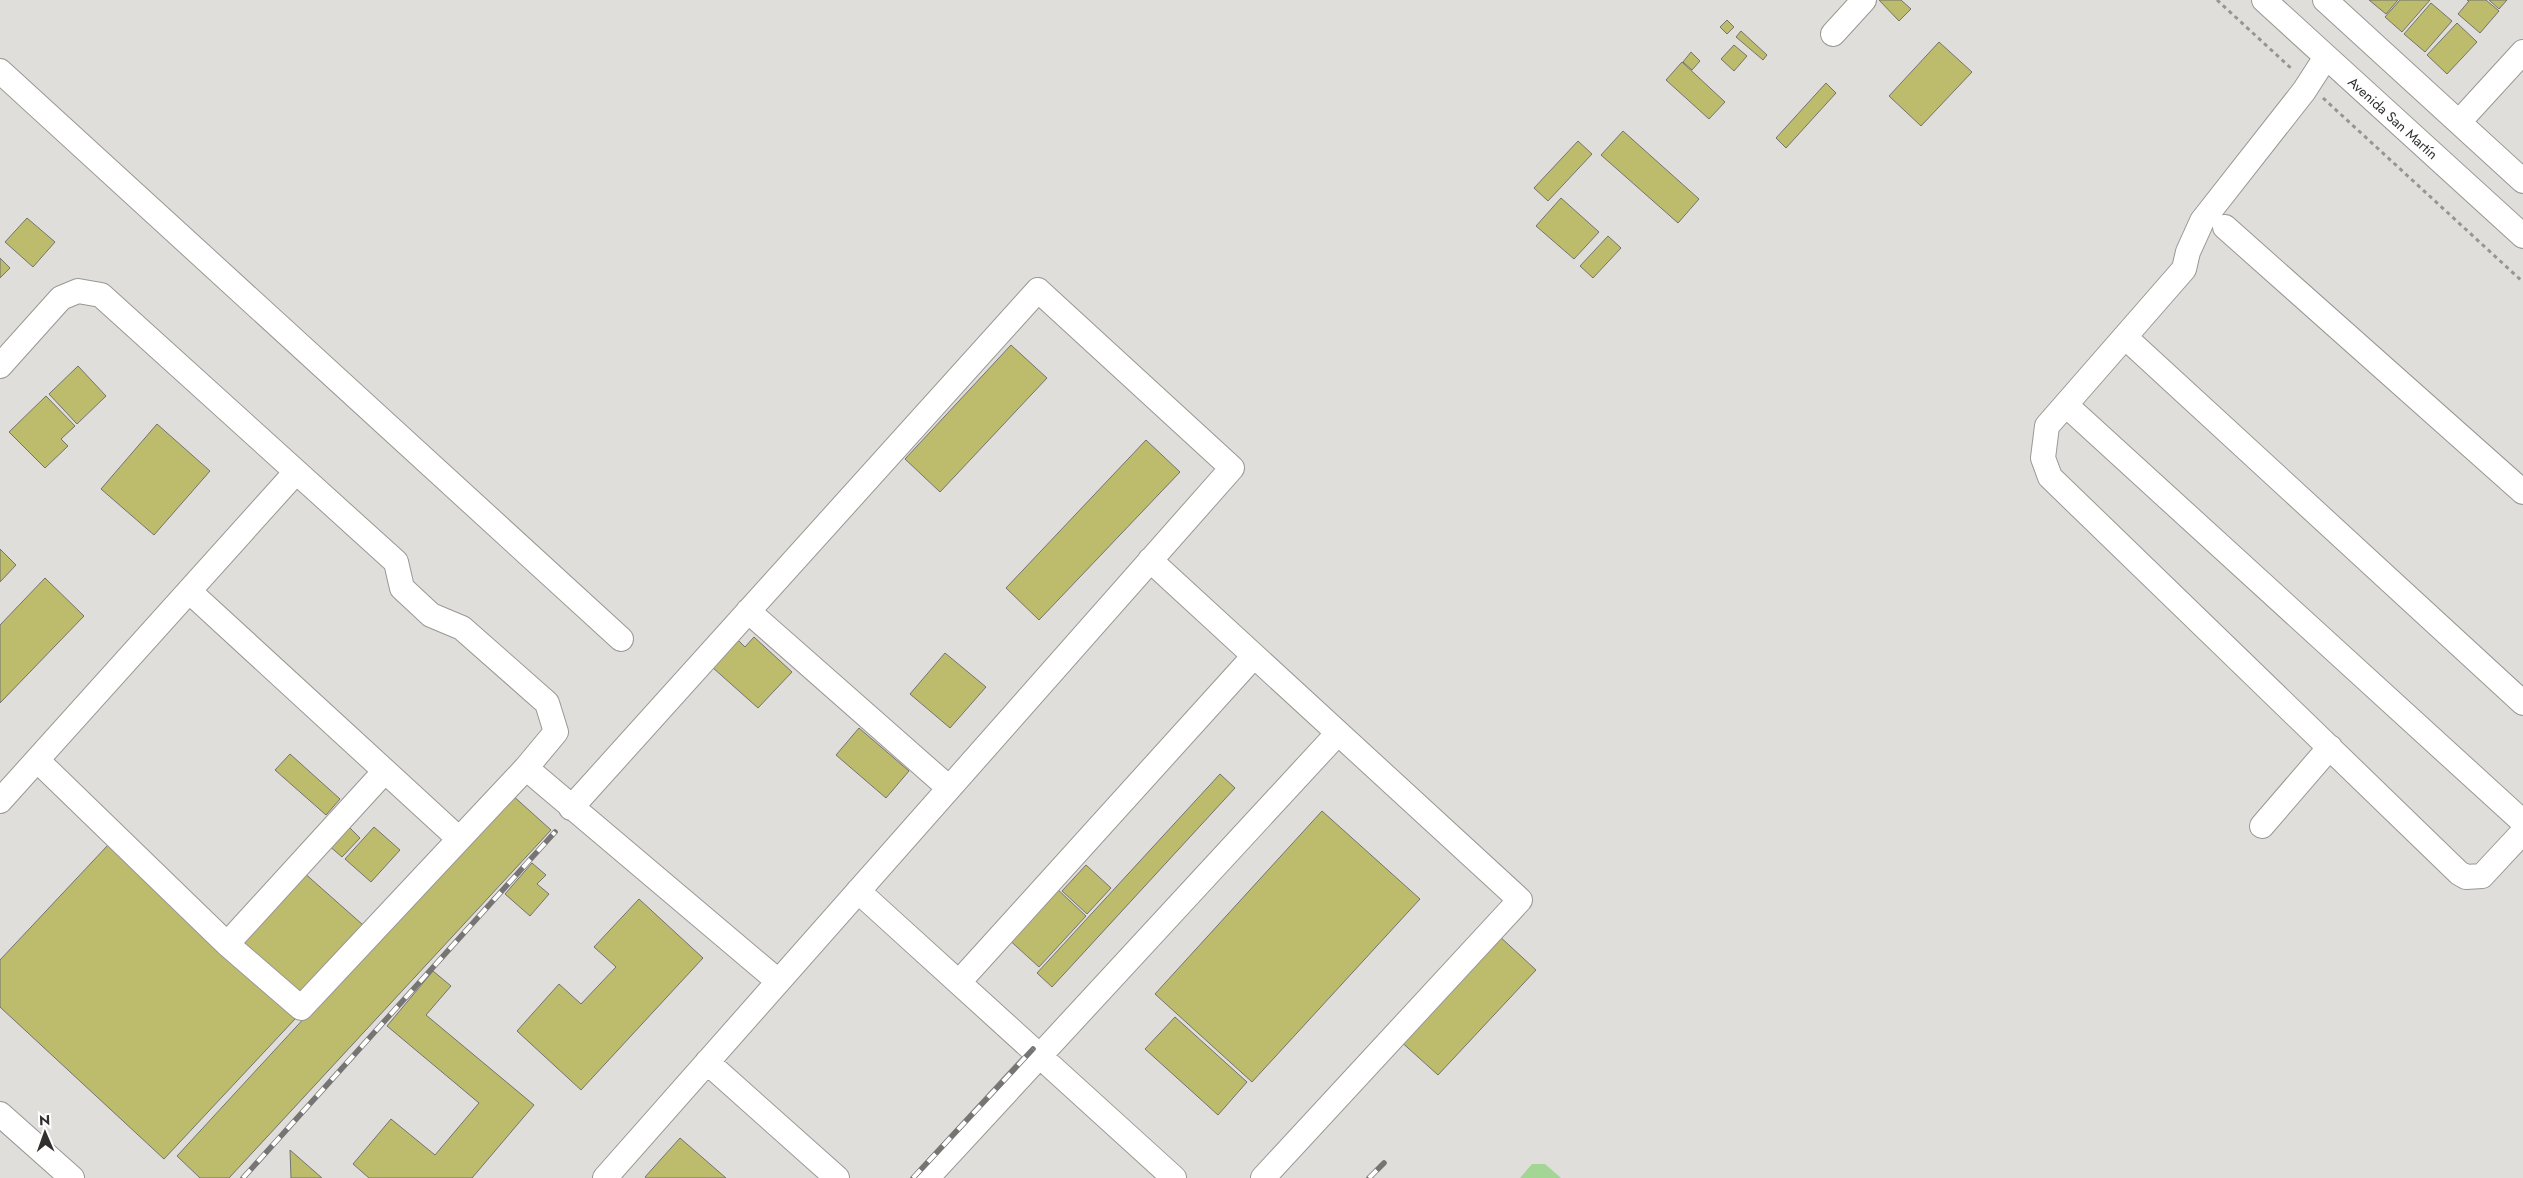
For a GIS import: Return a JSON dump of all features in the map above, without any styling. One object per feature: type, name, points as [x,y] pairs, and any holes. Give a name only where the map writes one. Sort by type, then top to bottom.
[{"type":"street","points":[[1833,34],[1864,0]]},
{"type":"street","name":"Avenida San Martín","points":[[2264,0],[2523,236]]},
{"type":"street","points":[[2325,0],[2523,181]]},
{"type":"street","points":[[2459,122],[2523,52]]},
{"type":"street","points":[[2326,57],[2309,85],[2202,221],[2188,252],[2184,269],[2047,426],[2043,458],[2050,477],[2466,877],[2482,876],[2523,832]]},
{"type":"street","points":[[0,70],[621,638]]},
{"type":"street","points":[[2225,227],[2523,492]]},
{"type":"street","points":[[572,808],[1038,290],[1232,468],[605,1178]]},
{"type":"street","points":[[0,366],[61,298],[78,291],[101,295],[396,562],[402,588],[431,616],[462,628],[547,702],[556,732],[526,768],[458,838],[301,1008],[227,944],[37,760]]},
{"type":"street","points":[[2125,337],[2523,703]]},
{"type":"street","points":[[2066,404],[2523,822]]},
{"type":"street","points":[[3,791],[37,760],[296,472]]},
{"type":"street","points":[[1150,560],[1520,900],[1263,1178]]},
{"type":"street","points":[[189,591],[458,838]]},
{"type":"street","points":[[748,611],[949,788]]},
{"type":"street","points":[[959,982],[1254,656]]},
{"type":"street","points":[[927,1178],[1338,733]]},
{"type":"street","points":[[2262,826],[2330,747]]},
{"type":"street","points":[[526,768],[778,981]]},
{"type":"street","points":[[227,944],[385,771]]},
{"type":"street","points":[[858,891],[1174,1178]]},
{"type":"street","points":[[707,1062],[837,1178]]},
{"type":"street","points":[[0,1114],[72,1178]]},
{"type":"path","points":[[2217,0],[2523,282]]},
{"type":"shaded area","points":[[1532,1164],[1545,1164],[1561,1178],[1520,1178]]},
{"type":"building","points":[[1879,0],[1901,0],[1911,9],[1899,21]]},
{"type":"building","points":[[2369,0],[2398,0],[2386,14]]},
{"type":"building","points":[[2400,0],[2430,0],[2402,32],[2385,17]]},
{"type":"building","points":[[2467,0],[2486,0],[2499,11],[2480,33],[2458,14],[2469,1]]},
{"type":"building","points":[[2489,0],[2507,0],[2499,9]]},
{"type":"building","points":[[2431,3],[2452,21],[2425,52],[2404,34]]},
{"type":"building","points":[[1727,20],[1734,27],[1727,34],[1720,27]]},
{"type":"building","points":[[2457,23],[2477,42],[2447,74],[2427,55]]},
{"type":"building","points":[[1741,31],[1767,55],[1763,60],[1736,37]]},
{"type":"building","points":[[1939,42],[1972,72],[1921,126],[1889,96]]},
{"type":"building","points":[[1734,45],[1747,56],[1734,71],[1721,59]]},
{"type":"building","points":[[1691,52],[1700,61],[1692,70],[1683,62]]},
{"type":"building","points":[[1682,62],[1725,102],[1709,119],[1666,80]]},
{"type":"building","points":[[1826,83],[1836,93],[1786,148],[1776,138]]},
{"type":"building","points":[[1623,131],[1699,199],[1678,223],[1601,155]]},
{"type":"building","points":[[1578,141],[1592,154],[1548,201],[1534,188]]},
{"type":"building","points":[[1561,198],[1599,232],[1574,259],[1536,226]]},
{"type":"building","points":[[27,218],[55,242],[33,267],[5,242]]},
{"type":"building","points":[[1608,236],[1621,248],[1593,278],[1580,266]]},
{"type":"building","points":[[0,258],[10,268],[0,278]]},
{"type":"building","points":[[1011,345],[1047,378],[940,492],[905,459]]},
{"type":"building","points":[[78,366],[106,396],[77,424],[49,394]]},
{"type":"building","points":[[46,396],[75,426],[61,439],[68,446],[45,468],[9,432]]},
{"type":"building","points":[[157,424],[210,471],[154,535],[101,489]]},
{"type":"building","points":[[1146,440],[1180,472],[1039,620],[1006,588]]},
{"type":"building","points":[[0,549],[16,565],[0,582]]},
{"type":"building","points":[[45,578],[84,616],[0,703],[0,625]]},
{"type":"building","points":[[754,637],[792,672],[758,708],[712,667],[737,639],[745,647]]},
{"type":"building","points":[[945,653],[986,687],[950,728],[910,694]]},
{"type":"building","points":[[859,728],[909,771],[886,798],[836,755]]},
{"type":"building","points":[[290,754],[340,799],[326,815],[275,770]]},
{"type":"building","points":[[1220,774],[1235,788],[1052,987],[1037,973]]},
{"type":"building","points":[[511,794],[551,830],[229,1178],[200,1178],[177,1156]]},
{"type":"building","points":[[1322,811],[1420,899],[1252,1082],[1155,994]]},
{"type":"building","points":[[346,824],[360,838],[342,857],[327,844]]},
{"type":"building","points":[[374,827],[400,850],[371,882],[345,859]]},
{"type":"building","points":[[108,845],[295,1019],[164,1159],[0,1007],[0,960]]},
{"type":"building","points":[[532,863],[546,875],[537,884],[549,894],[530,916],[505,894]]},
{"type":"building","points":[[1086,865],[1111,888],[1087,914],[1062,891]]},
{"type":"building","points":[[302,871],[363,925],[302,994],[240,939]]},
{"type":"building","points":[[1054,886],[1086,916],[1039,967],[1006,937]]},
{"type":"building","points":[[639,899],[703,958],[581,1090],[517,1031],[559,984],[581,1004],[616,967],[594,947]]},
{"type":"building","points":[[1497,934],[1536,970],[1438,1075],[1398,1039]]},
{"type":"building","points":[[433,971],[451,986],[426,1015],[534,1105],[472,1178],[369,1178],[353,1164],[391,1119],[435,1155],[479,1103],[387,1026]]},
{"type":"building","points":[[1175,1017],[1247,1082],[1218,1115],[1145,1049]]},
{"type":"building","points":[[680,1138],[726,1178],[645,1177]]},
{"type":"building","points":[[290,1150],[322,1178],[291,1178]]},
{"type":"railway","points":[[243,1178],[555,832]]},
{"type":"railway","points":[[913,1178],[1033,1049]]},
{"type":"railway","points":[[1369,1178],[1384,1163]]}]
